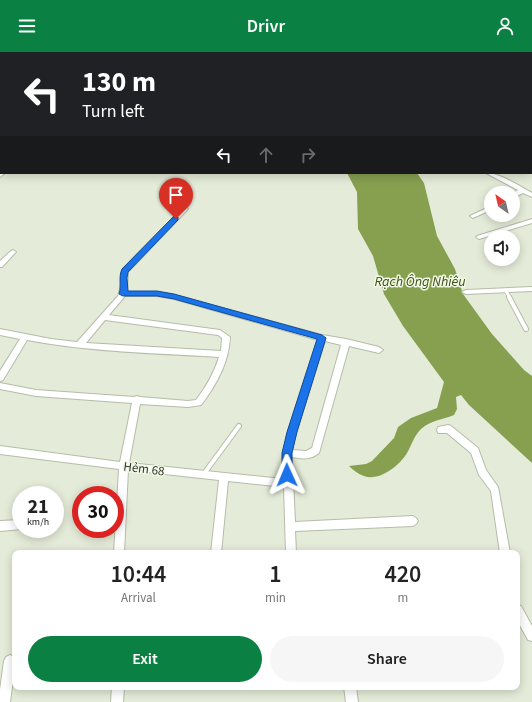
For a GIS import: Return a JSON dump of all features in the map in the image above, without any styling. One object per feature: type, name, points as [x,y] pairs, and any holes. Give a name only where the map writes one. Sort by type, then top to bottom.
[{"type":"street","points":[[491,174],[532,195]]},
{"type":"street","points":[[79,345],[123,294],[123,278],[125,271],[185,209]]},
{"type":"street","points":[[472,216],[484,211]]},
{"type":"street","points":[[479,237],[532,221]]},
{"type":"street","points":[[0,265],[13,252]]},
{"type":"street","points":[[466,292],[532,289]]},
{"type":"street","points":[[123,294],[157,294],[174,297],[322,338],[379,350]]},
{"type":"street","points":[[0,386],[36,393],[137,399],[188,404],[198,403],[209,389],[224,354],[226,337],[220,333],[103,317]]},
{"type":"street","points":[[0,332],[51,342],[79,345],[224,354]]},
{"type":"street","points":[[0,378],[25,337]]},
{"type":"street","points":[[291,550],[291,527],[287,483],[287,453],[292,432],[322,338]]},
{"type":"street","points":[[287,453],[308,456],[313,454],[316,450],[346,342]]},
{"type":"street","points":[[118,550],[124,466],[137,399]]},
{"type":"street","points":[[441,430],[448,429],[477,454],[480,467],[495,490],[505,550]]},
{"type":"street","name":"Hẻm 68","points":[[0,450],[224,478],[287,483]]},
{"type":"street","points":[[216,550],[224,478]]},
{"type":"street","points":[[291,527],[413,521]]},
{"type":"street","points":[[0,526],[12,525]]},
{"type":"street","points":[[520,615],[532,636]]},
{"type":"street","points":[[4,702],[10,661]]},
{"type":"street","points":[[118,690],[118,702]]},
{"type":"street","points":[[350,690],[352,702]]},
{"type":"lane","points":[[506,290],[526,329]]},
{"type":"lane","points":[[203,475],[239,426]]},
{"type":"water","name":"Rạch Ông Nhiêu","points":[[348,174],[418,174],[424,183],[437,236],[455,269],[463,294],[492,334],[524,370],[532,376],[532,463],[469,405],[461,395],[456,397],[457,409],[454,415],[433,422],[421,429],[404,458],[382,475],[376,477],[364,476],[349,466],[366,464],[372,461],[394,438],[398,427],[411,418],[437,408],[444,382],[403,326],[384,294],[373,256],[358,229],[357,192]]},
{"type":"route","points":[[176,219],[125,271],[123,278],[123,294],[146,293],[174,297],[322,338],[292,432],[287,453],[287,475]]}]
